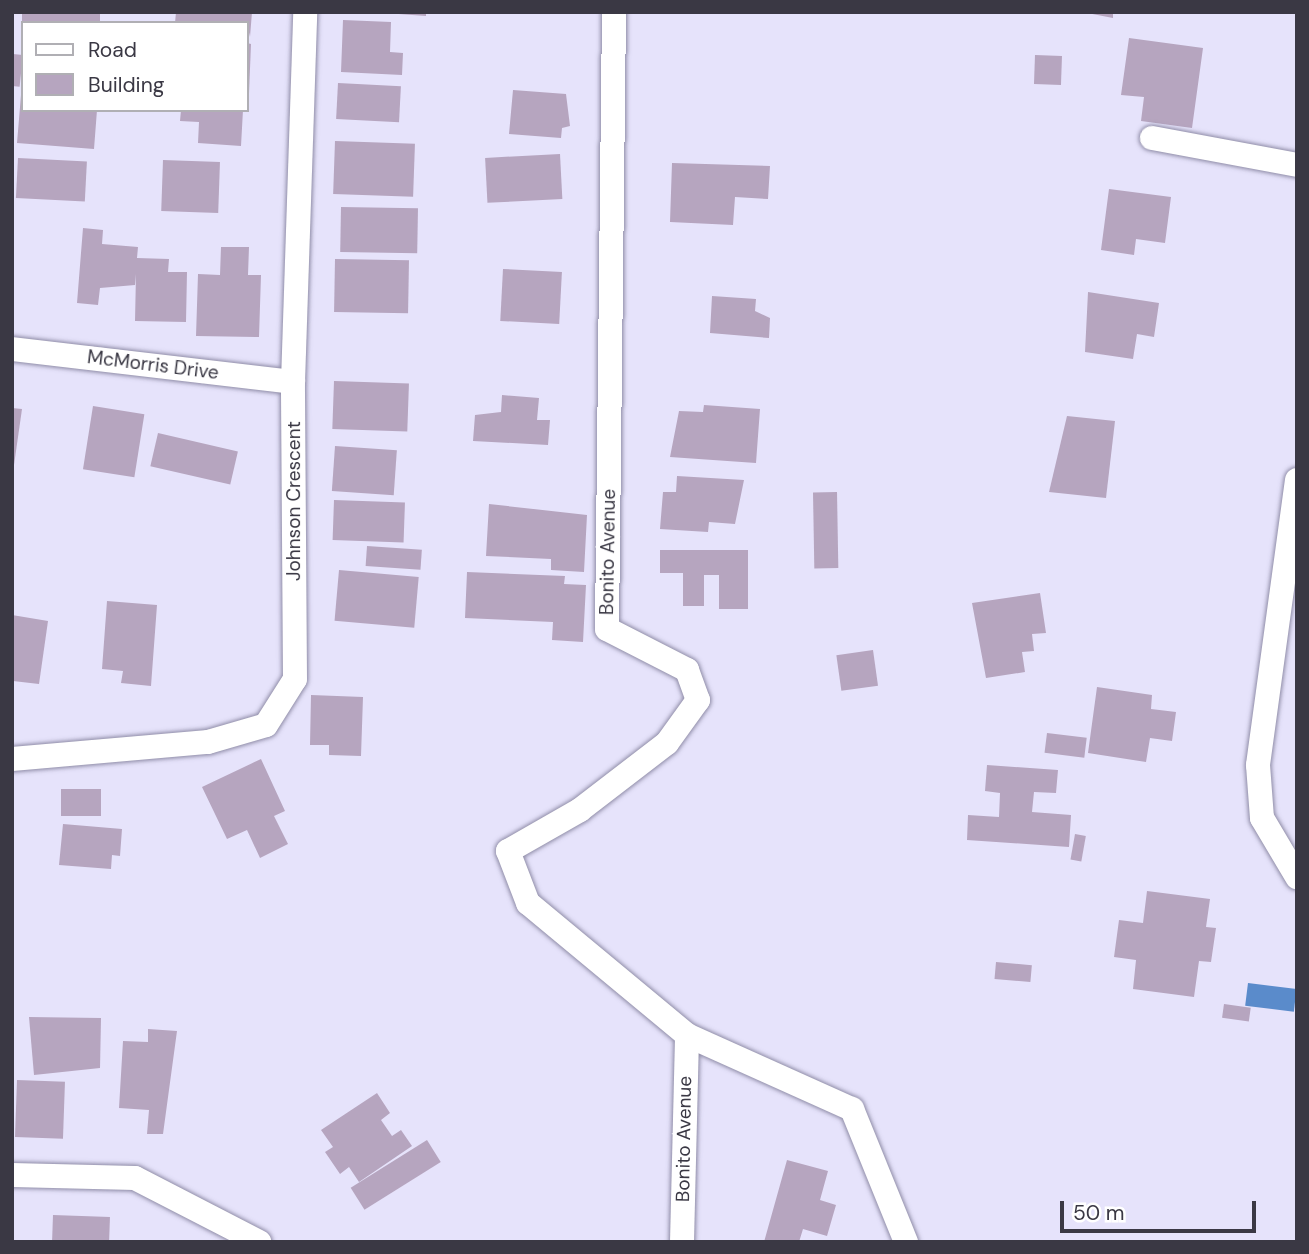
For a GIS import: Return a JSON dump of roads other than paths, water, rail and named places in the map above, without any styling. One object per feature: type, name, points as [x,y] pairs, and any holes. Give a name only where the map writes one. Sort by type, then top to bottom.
[{"type":"street","name":"Johnson Crescent","points":[[12,759],[208,742],[266,725],[295,679],[293,382],[305,12]]},
{"type":"street","name":"Bonito Avenue","points":[[614,12],[607,629],[687,670],[698,700],[667,743],[580,810],[508,851],[528,903],[687,1035],[852,1110],[906,1242]]},
{"type":"street","points":[[1152,138],[1297,165]]},
{"type":"street","name":"McMorris Drive","points":[[12,349],[293,382]]},
{"type":"street","points":[[1297,480],[1258,765],[1262,818],[1297,877]]},
{"type":"street","name":"Bonito Avenue","points":[[682,1242],[687,1035]]},
{"type":"street","points":[[12,1175],[135,1178],[259,1242]]},
{"type":"water","points":[[1248,983],[1297,989],[1294,1012],[1245,1006]]}]
